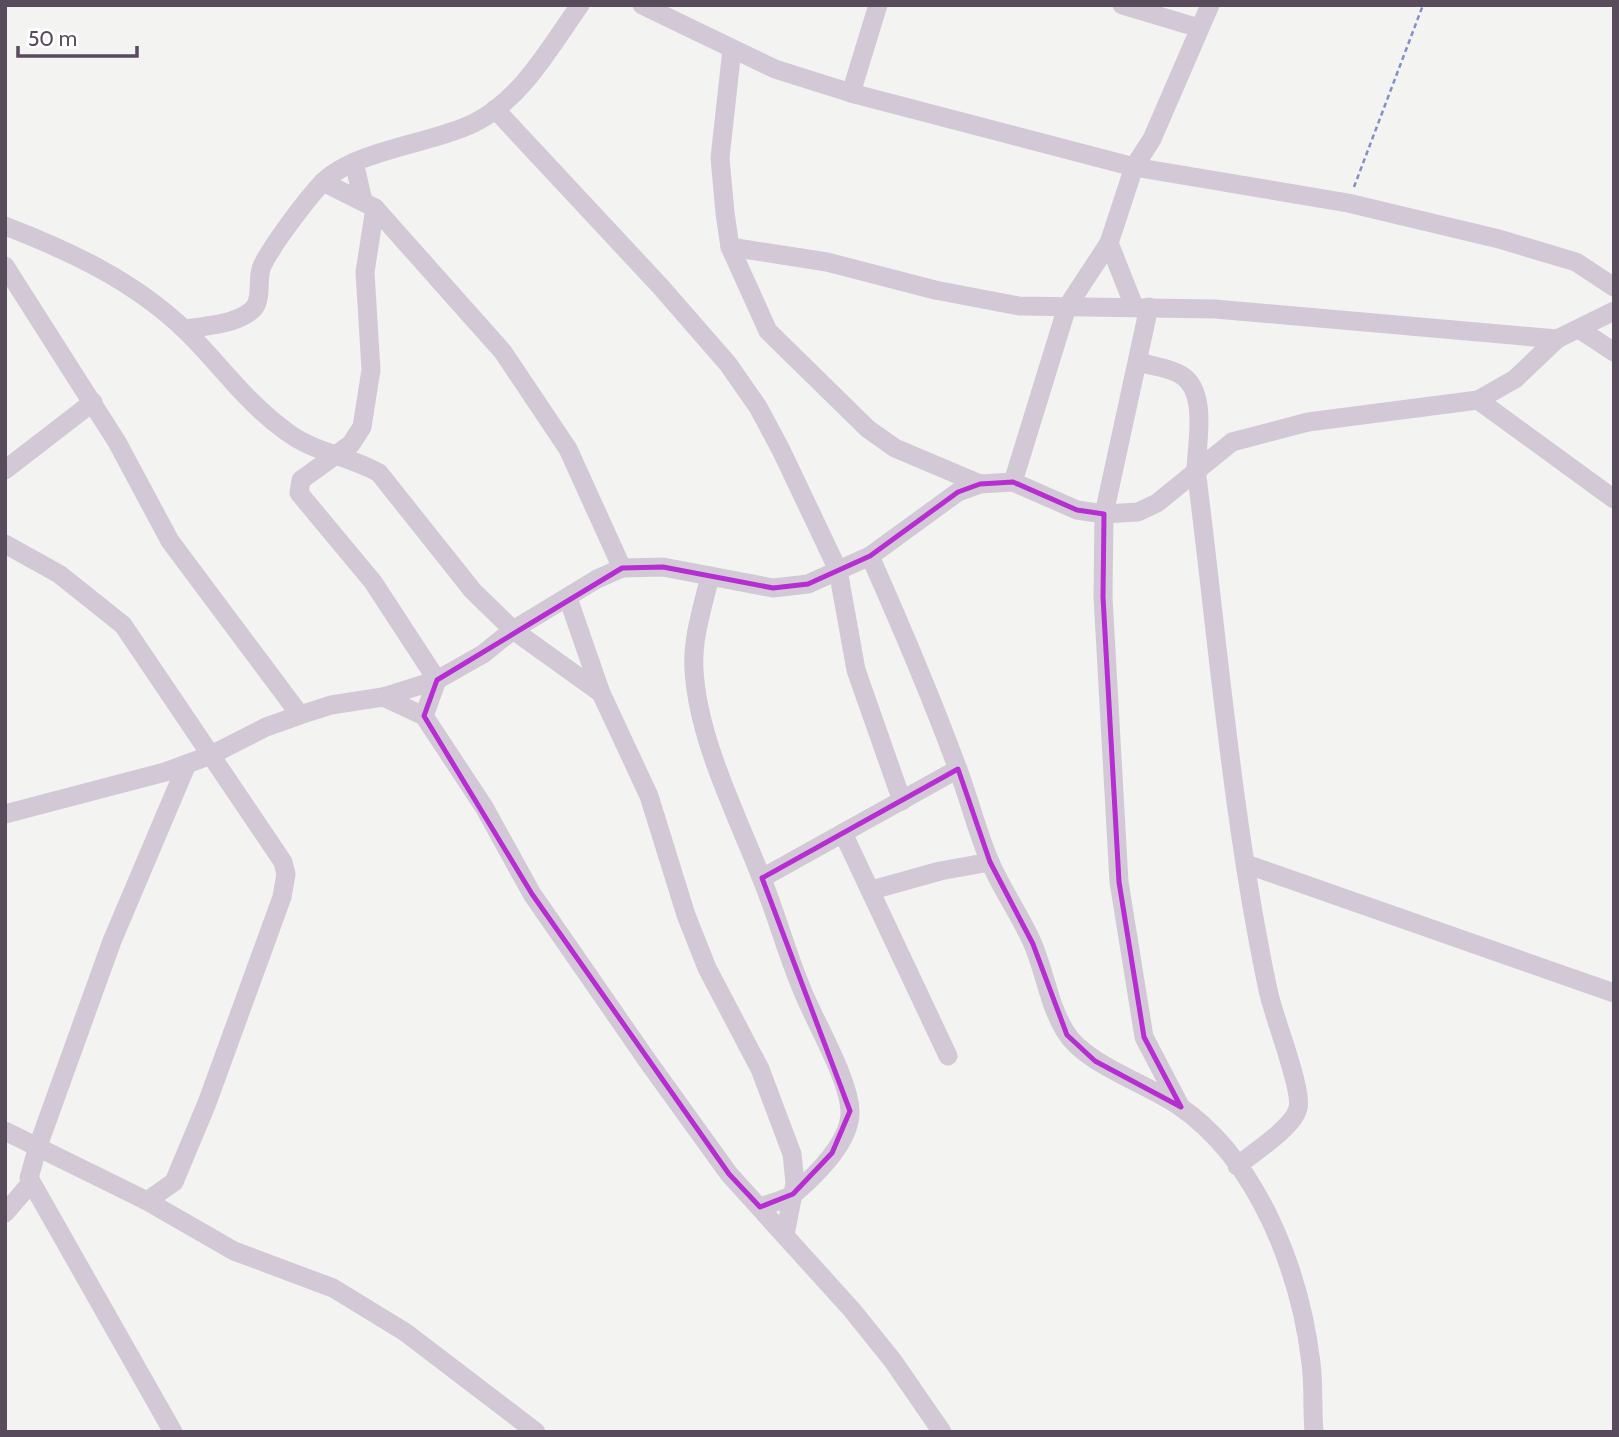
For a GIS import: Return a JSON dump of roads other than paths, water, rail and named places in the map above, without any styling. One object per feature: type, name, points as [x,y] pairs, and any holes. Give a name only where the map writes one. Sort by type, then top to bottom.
[{"type":"street","points":[[184,329],[217,325],[252,310],[257,301],[261,267],[323,182],[354,162],[404,148],[474,123],[511,99],[580,5]]},
{"type":"street","points":[[642,5],[775,69],[852,93],[1135,167],[1348,203],[1563,257],[1611,282],[1586,325]]},
{"type":"street","points":[[852,93],[878,5]]},
{"type":"street","points":[[1122,5],[1199,28]]},
{"type":"street","points":[[1013,482],[1067,307],[1108,243],[1135,167],[1152,139],[1210,5]]},
{"type":"street","points":[[732,49],[720,158],[730,247],[768,331],[867,429],[895,448],[981,484]]},
{"type":"street","points":[[495,109],[606,225],[728,364],[781,450],[838,570],[856,670],[902,801]]},
{"type":"street","points":[[1152,139],[1169,171]]},
{"type":"street","points":[[354,162],[369,204],[365,272],[371,370],[368,404],[362,427],[351,444],[300,480],[299,493],[373,582],[437,680]]},
{"type":"street","points":[[323,182],[369,204],[503,352],[542,407],[592,496],[622,568]]},
{"type":"street","points":[[5,226],[64,249],[117,279],[184,329],[262,414],[290,435],[335,456],[361,462],[379,473],[473,591],[513,630],[601,693]]},
{"type":"street","points":[[1108,243],[1141,307],[1138,362],[1104,514],[1102,597],[1119,882],[1144,1037],[1181,1107]]},
{"type":"street","points":[[730,247],[827,262],[935,290],[1019,306],[1141,307],[1308,316],[1557,339]]},
{"type":"street","points":[[5,266],[93,402],[170,541],[300,715]]},
{"type":"street","points":[[5,814],[187,764],[266,727],[331,705],[383,697],[437,680],[483,654],[513,630],[622,568],[663,567],[773,588],[808,584],[870,556],[958,492],[981,484],[1013,482],[1077,510],[1104,514],[1138,512],[1157,503],[1232,442],[1308,422],[1478,400],[1514,379],[1557,339],[1614,311]]},
{"type":"street","points":[[204,350],[217,325]]},
{"type":"street","points":[[1586,325],[1614,352]]},
{"type":"street","points":[[1138,362],[1180,373],[1192,383],[1198,394],[1196,470],[1254,926],[1273,1015],[1298,1093],[1298,1108],[1291,1122],[1237,1166]]},
{"type":"street","points":[[1478,400],[1614,499]]},
{"type":"street","points":[[5,470],[93,402]]},
{"type":"street","points":[[5,544],[59,575],[123,625],[283,862],[286,883],[207,1102],[174,1182],[147,1201]]},
{"type":"street","points":[[870,556],[921,670],[990,862],[1033,944],[1053,1010],[1067,1035],[1095,1061],[1127,1075],[1181,1107],[1219,1143],[1252,1185],[1283,1252],[1300,1304],[1311,1364],[1314,1432]]},
{"type":"street","points":[[710,576],[696,634],[694,670],[703,719],[727,797],[762,878],[800,986],[842,1083],[850,1111],[845,1133],[832,1153],[793,1194],[760,1207]]},
{"type":"street","points":[[568,598],[601,693],[646,786],[686,915],[707,968],[760,1069],[792,1154],[793,1194],[785,1235]]},
{"type":"street","points":[[424,716],[437,680]]},
{"type":"street","points":[[383,697],[424,716],[484,807],[532,894],[729,1174],[885,1351],[942,1432]]},
{"type":"street","points":[[5,1213],[30,1181],[38,1146],[112,941],[187,764]]},
{"type":"street","points":[[762,878],[958,769]]},
{"type":"street","points":[[843,833],[948,1056]]},
{"type":"street","points":[[773,910],[793,860]]},
{"type":"street","points":[[872,890],[940,871],[990,862]]},
{"type":"street","points":[[1246,864],[1614,993]]},
{"type":"street","points":[[8,1133],[147,1201],[234,1251],[333,1288],[405,1332],[536,1432]]},
{"type":"street","points":[[8,1133],[30,1181],[173,1432]]},
{"type":"street","points":[[174,1182],[187,1225]]}]
